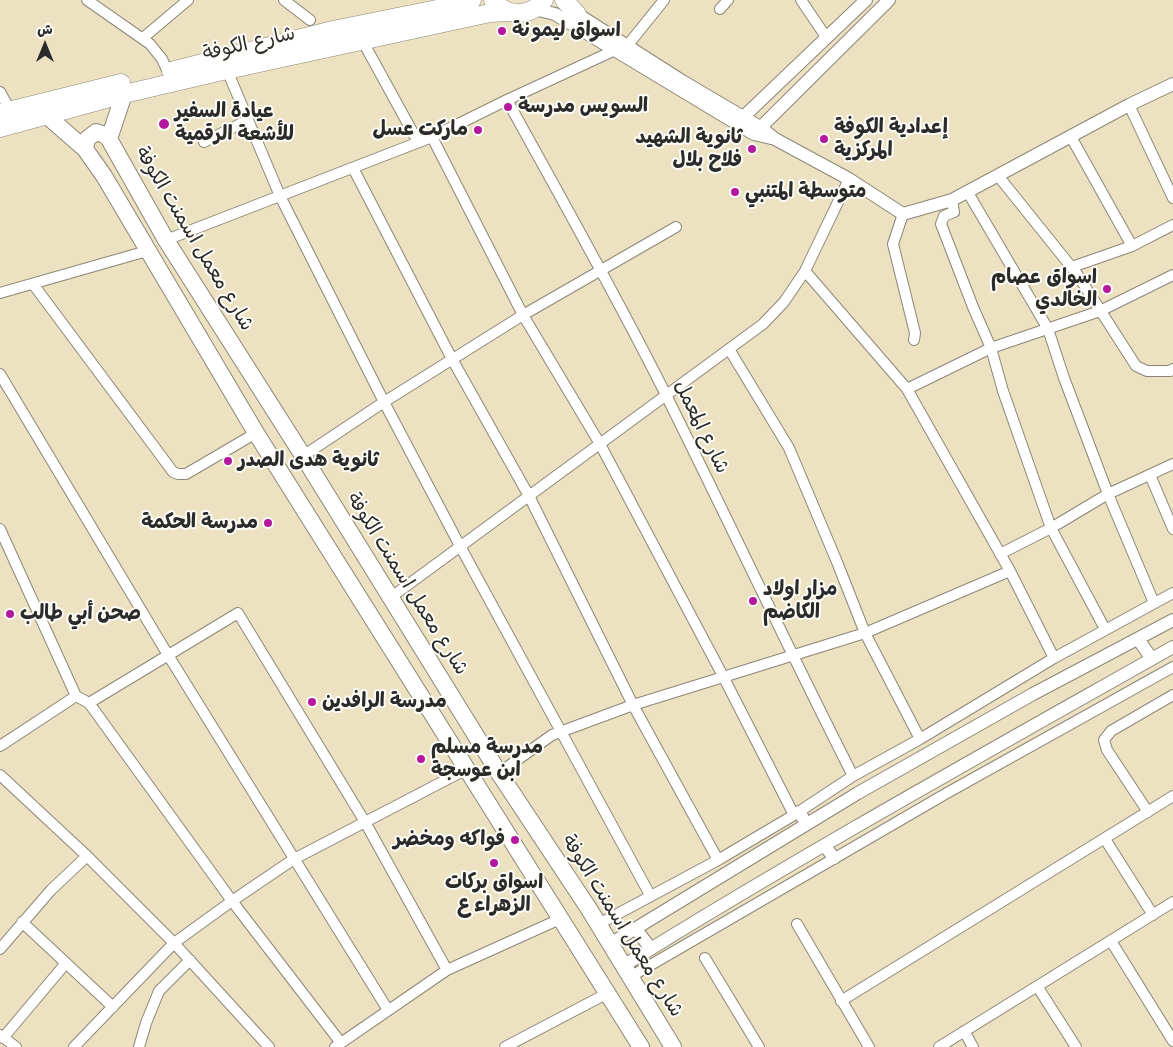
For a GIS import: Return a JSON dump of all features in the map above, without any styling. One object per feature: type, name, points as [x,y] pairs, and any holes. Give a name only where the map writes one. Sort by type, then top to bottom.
[{"type":"highway","points":[[493,0],[500,7],[510,12]]},
{"type":"highway","points":[[564,0],[577,14]]},
{"type":"highway","name":"شارع الكوفة","points":[[5,111],[333,30],[464,2]]},
{"type":"highway","name":"شارع الكوفة","points":[[0,128],[124,94],[227,70],[490,13],[521,13],[537,5]]},
{"type":"main road","points":[[85,149],[87,139],[96,132],[105,135],[109,139],[124,94]]},
{"type":"main road","points":[[46,115],[85,149],[104,176],[258,437],[641,1047],[654,1035],[669,1041]]},
{"type":"main road","name":"شارع معمل اسمنت الكوفة","points":[[109,139],[166,240],[284,425],[499,773],[589,909],[669,1041]]},
{"type":"main road","points":[[258,437],[272,440],[277,437],[284,425]]},
{"type":"main road","points":[[275,464],[278,458],[286,451],[302,454]]},
{"type":"main road","points":[[616,1009],[622,1010],[632,1006],[640,993]]},
{"type":"street","points":[[88,0],[142,38],[162,59],[168,72]]},
{"type":"street","points":[[142,38],[188,0]]},
{"type":"street","points":[[284,0],[310,20]]},
{"type":"street","points":[[556,0],[739,121]]},
{"type":"street","points":[[627,46],[664,0]]},
{"type":"street","points":[[720,8],[728,0]]},
{"type":"street","points":[[801,0],[826,37]]},
{"type":"street","points":[[739,121],[866,0]]},
{"type":"street","points":[[757,131],[889,0]]},
{"type":"street","points":[[537,5],[538,10],[555,14],[613,51],[757,131],[849,179],[903,214],[952,200],[1173,84]]},
{"type":"street","points":[[362,40],[418,142]]},
{"type":"street","points":[[166,240],[432,137],[613,51]]},
{"type":"street","points":[[227,70],[280,196],[384,402],[650,895]]},
{"type":"street","points":[[0,92],[5,111]]},
{"type":"street","name":"شارع المعمل","points":[[507,100],[601,270],[666,395],[853,776]]},
{"type":"street","points":[[1129,106],[1173,198]]},
{"type":"street","points":[[204,142],[248,120]]},
{"type":"street","points":[[432,137],[523,315],[600,444],[796,814],[808,824]]},
{"type":"street","points":[[1071,137],[1132,246]]},
{"type":"street","points":[[353,168],[452,359],[529,496],[633,705],[718,860]]},
{"type":"street","points":[[999,177],[1072,268],[1136,366],[1147,371],[1173,369]]},
{"type":"street","points":[[390,598],[763,324],[784,302],[805,271],[849,179]]},
{"type":"street","points":[[967,191],[1048,329],[1064,378],[1108,494],[1154,603]]},
{"type":"street","points":[[952,200],[954,212],[944,216],[941,224],[973,308],[991,348],[1003,391],[1050,528],[1105,628]]},
{"type":"street","points":[[903,214],[893,244],[915,333],[914,340]]},
{"type":"street","points":[[1072,268],[1132,246],[1173,225]]},
{"type":"street","points":[[302,454],[523,315],[676,227]]},
{"type":"street","points":[[0,293],[147,251]]},
{"type":"street","points":[[805,271],[907,389],[1010,571],[1054,658]]},
{"type":"street","points":[[907,389],[991,348],[1100,311],[1173,275]]},
{"type":"street","points":[[33,284],[173,472],[186,474],[258,437]]},
{"type":"street","points":[[729,349],[789,448],[865,633],[920,739]]},
{"type":"street","points":[[0,374],[168,655],[388,1010]]},
{"type":"street","points":[[1000,554],[1050,528],[1108,494],[1173,464]]},
{"type":"street","points":[[1150,475],[1173,529]]},
{"type":"street","points":[[0,529],[76,696],[89,703],[338,1045],[447,970],[560,919]]},
{"type":"street","points":[[499,773],[552,736],[561,732],[633,705],[793,657],[865,633],[1010,571]]},
{"type":"street","points":[[597,925],[718,860],[796,814],[853,776],[920,739],[1105,628],[1173,593]]},
{"type":"street","points":[[89,703],[238,613],[365,822],[447,970]]},
{"type":"street","points":[[610,944],[858,793],[1033,694],[1173,620]]},
{"type":"street","points":[[1138,639],[1152,659]]},
{"type":"street","points":[[627,972],[651,949],[1015,735],[1173,647]]},
{"type":"street","points":[[627,972],[1173,667]]},
{"type":"street","points":[[1148,812],[1107,750],[1104,740],[1112,731],[1173,695]]},
{"type":"street","points":[[0,746],[76,696]]},
{"type":"street","points":[[74,1047],[174,943],[232,901],[294,859],[467,769]]},
{"type":"street","points":[[0,774],[87,856],[174,943],[269,1047]]},
{"type":"street","points":[[841,1000],[1173,796]]},
{"type":"street","points":[[1105,839],[1153,915]]},
{"type":"street","points":[[825,846],[834,858]]},
{"type":"street","points":[[0,949],[22,922],[87,856]]},
{"type":"street","points":[[939,1047],[1173,902]]},
{"type":"street","points":[[22,922],[112,1007]]},
{"type":"street","points":[[797,924],[869,1047]]},
{"type":"street","points":[[636,929],[651,949]]},
{"type":"street","points":[[1111,941],[1173,1041]]},
{"type":"street","points":[[705,958],[759,1047]]},
{"type":"street","points":[[138,1047],[159,991],[190,960]]},
{"type":"street","points":[[16,1047],[2,1037],[66,964]]},
{"type":"street","points":[[1037,986],[1076,1047]]},
{"type":"street","points":[[505,1047],[606,994]]},
{"type":"street","points":[[964,1032],[973,1047]]},
{"type":"place","name":"اسواق ليمونة","points":[[502,31]]},
{"type":"place","name":"السويس مدرسة","points":[[508,107]]},
{"type":"place","name":"عيادة السفير للأشعة الرقمية","points":[[164,124]]},
{"type":"place","name":"ماركت عسل","points":[[478,130]]},
{"type":"place","name":"إعدادية الكوفة المركزية","points":[[824,139]]},
{"type":"place","name":"ثانوية الشهيد فلاح بلال","points":[[752,149]]},
{"type":"place","name":"متوسطة المتنبي","points":[[735,192]]},
{"type":"place","name":"اسواق عصام الخالدي","points":[[1107,289]]},
{"type":"place","name":"ثانوية هدى الصدر","points":[[228,461]]},
{"type":"place","name":"مدرسة الحكمة","points":[[268,523]]},
{"type":"place","name":"مزار اولاد الكاضم","points":[[753,601]]},
{"type":"place","name":"صحن أبي طالب","points":[[10,614]]},
{"type":"place","name":"مدرسة الرافدين","points":[[312,702]]},
{"type":"place","name":"مدرسة مسلم ابن عوسجة","points":[[421,759]]},
{"type":"place","name":"فواكه ومخضر","points":[[515,840]]},
{"type":"place","name":"اسواق بركات الزهراء ع","points":[[494,863]]}]
